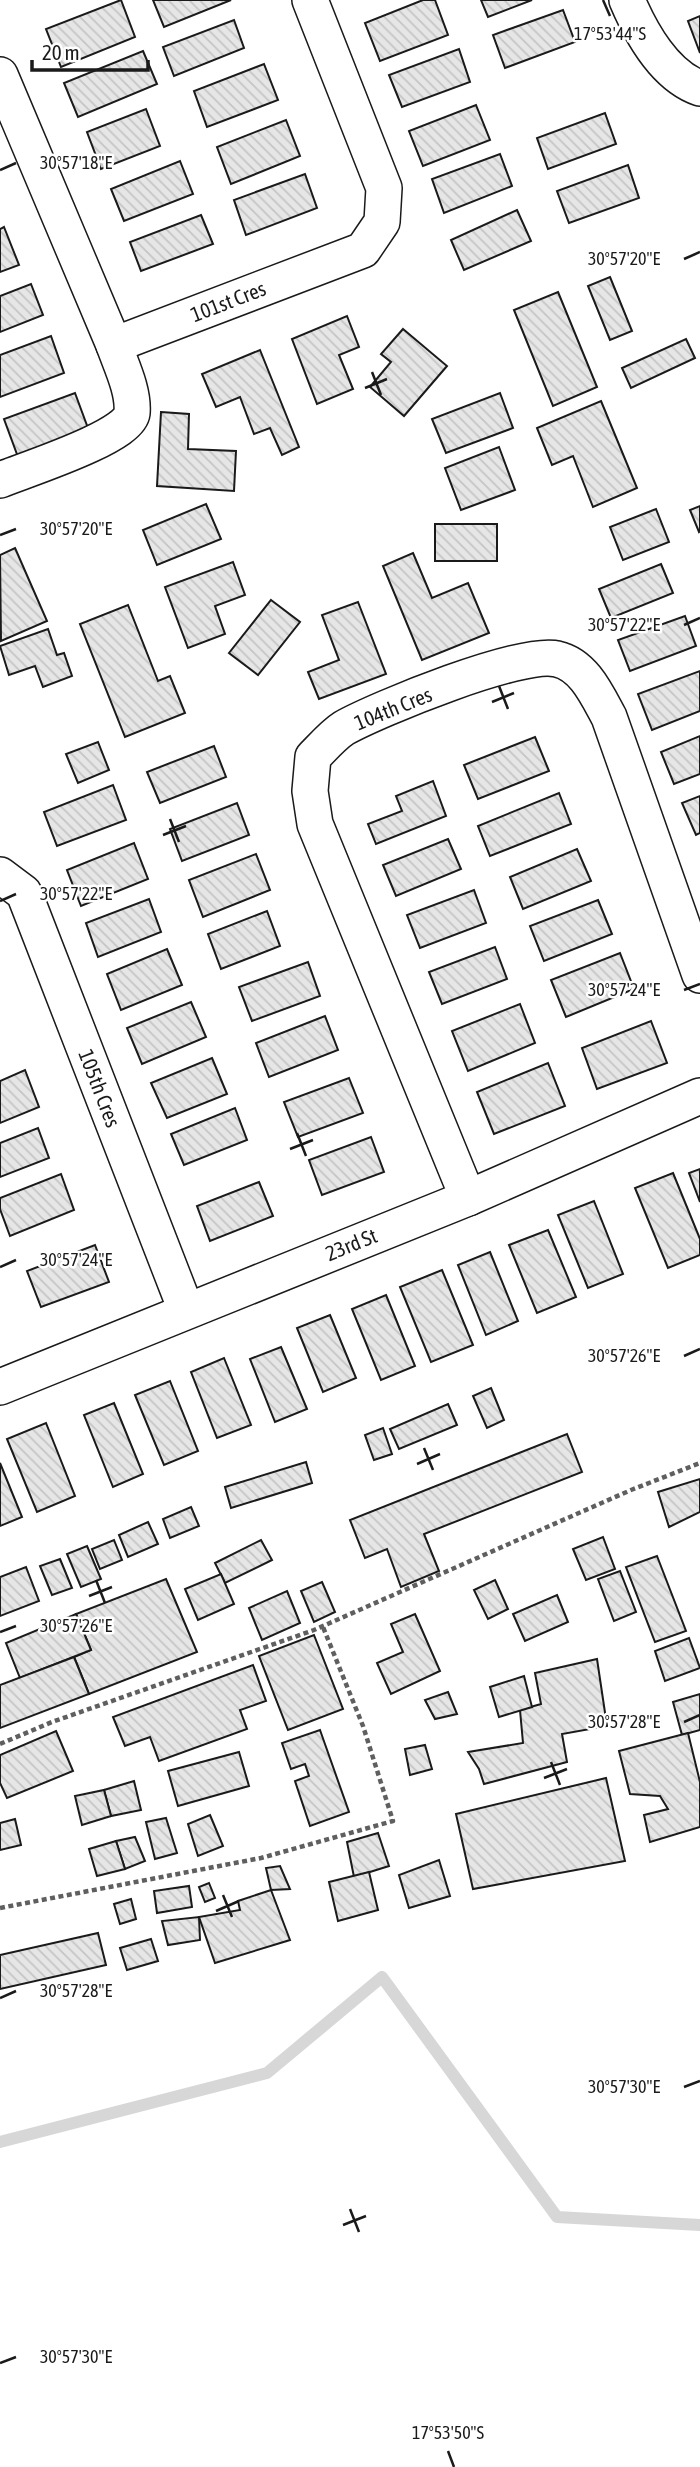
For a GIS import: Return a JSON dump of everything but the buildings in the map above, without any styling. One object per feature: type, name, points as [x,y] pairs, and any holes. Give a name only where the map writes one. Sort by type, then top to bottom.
[{"type":"street","name":"101st Cres","points":[[114,345],[363,250],[382,222],[384,188],[310,0]]},
{"type":"street","points":[[627,0],[638,24],[663,60],[688,84],[700,88]]},
{"type":"street","points":[[0,75],[114,345],[131,398],[132,415],[125,426],[107,437],[0,480]]},
{"type":"street","name":"104th Cres","points":[[468,1198],[315,824],[310,791],[313,757],[342,729],[389,708],[517,662],[557,659],[588,678],[609,717],[700,975]]},
{"type":"street","name":"105th Cres","points":[[0,876],[24,893],[186,1310]]},
{"type":"street","name":"23rd St","points":[[0,1387],[468,1198],[700,1096]]},
{"type":"path","points":[[0,1744],[52,1722],[323,1627],[631,1489],[700,1463]]},
{"type":"path","points":[[0,1908],[261,1858],[393,1821],[363,1726],[323,1627]]},
{"type":"waterway","points":[[0,2142],[267,2073],[382,1977],[557,2217],[700,2225]]}]
